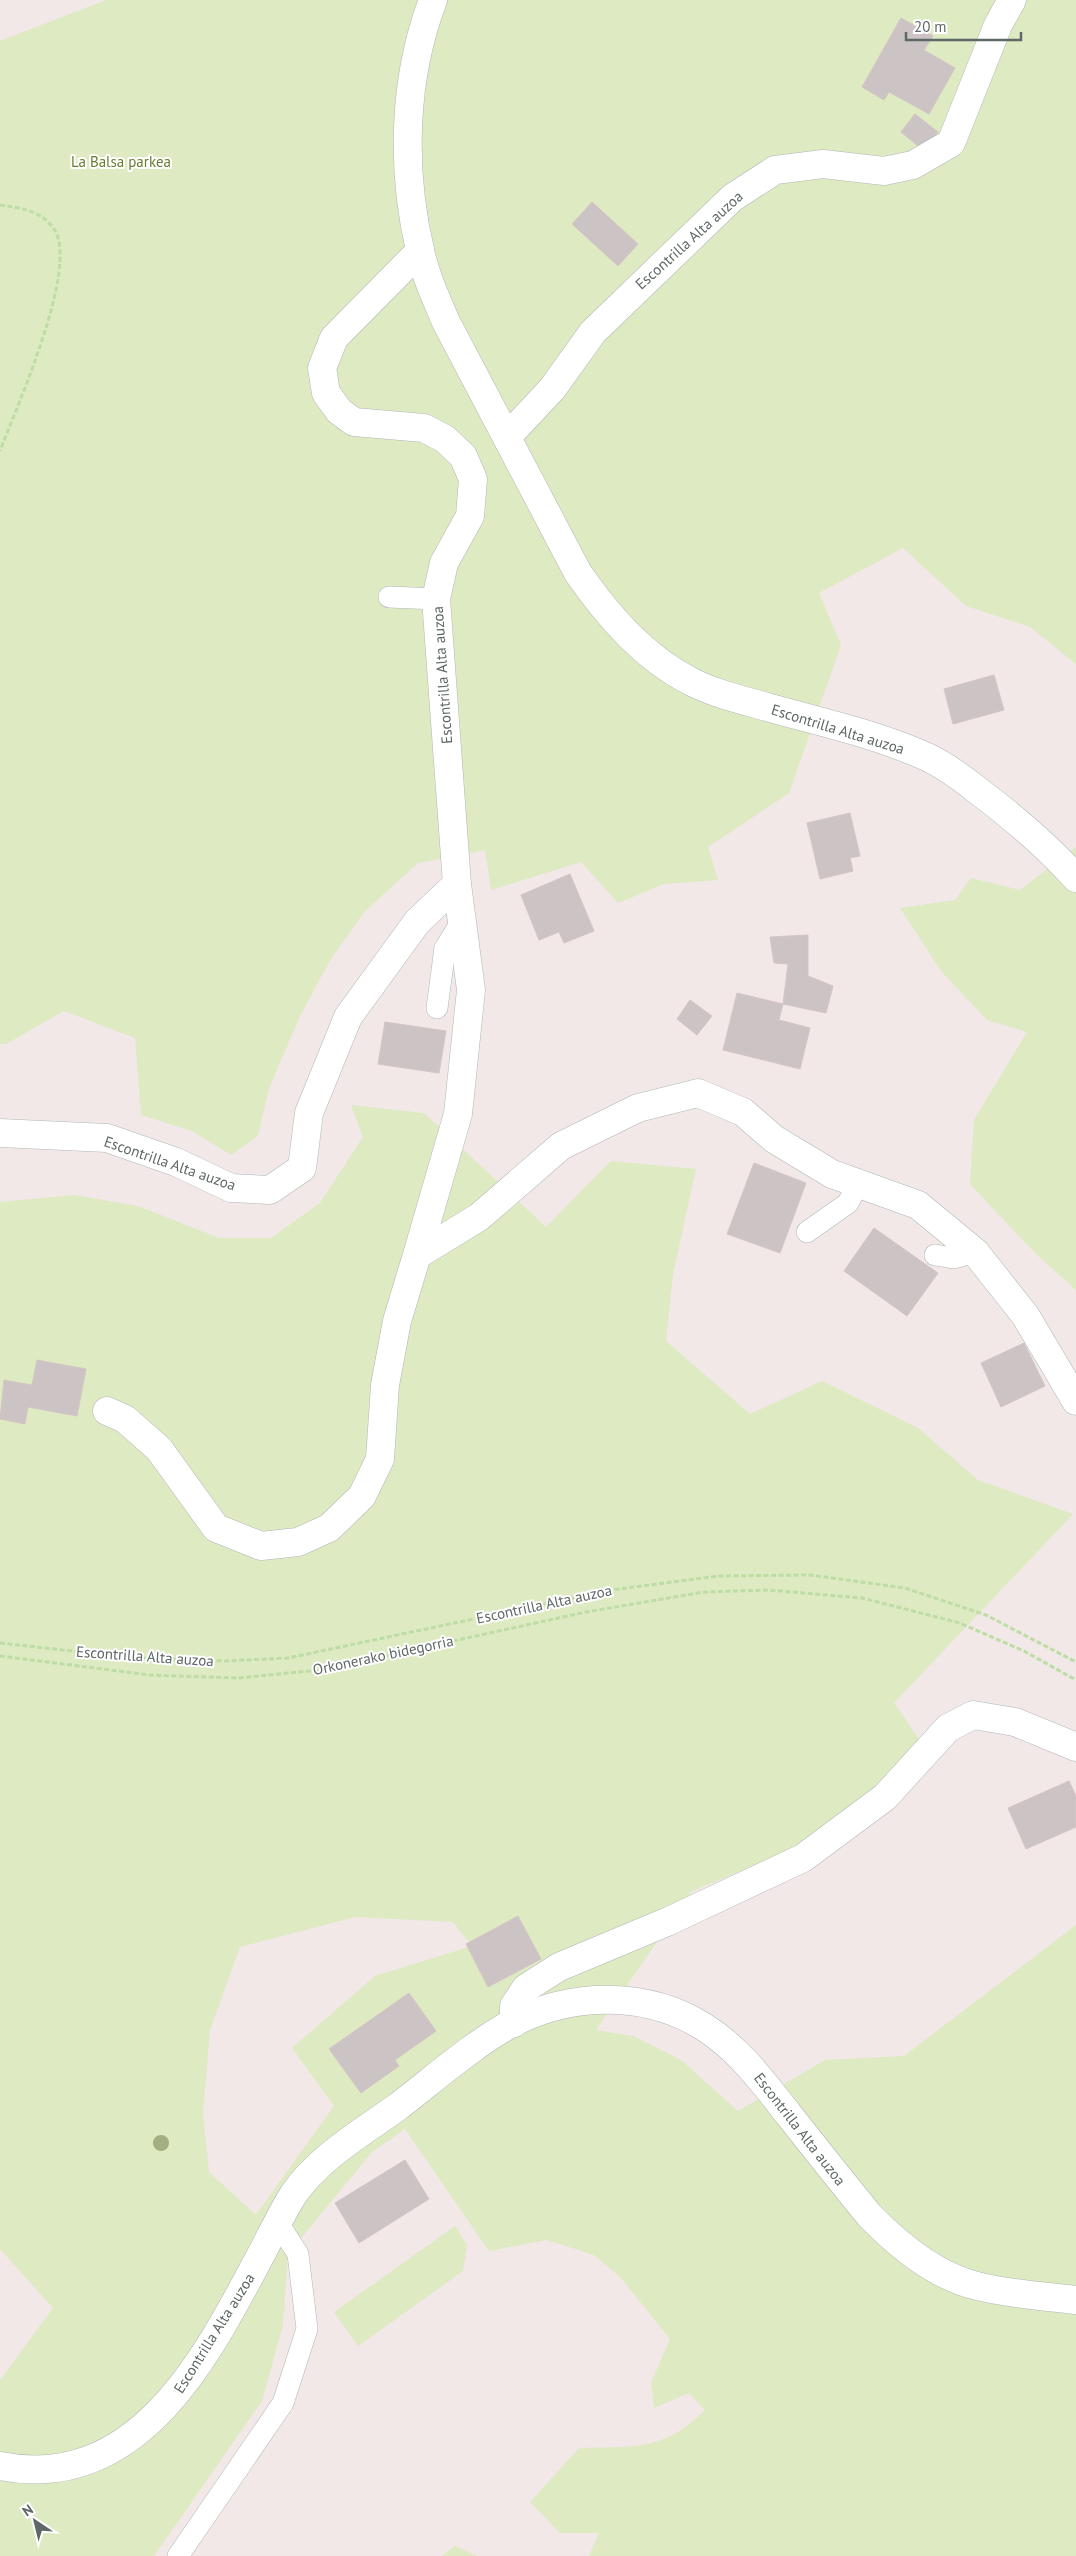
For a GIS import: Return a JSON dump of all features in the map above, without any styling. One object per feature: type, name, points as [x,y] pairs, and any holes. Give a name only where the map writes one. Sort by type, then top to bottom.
[{"type":"street","name":"Escontrilla Alta auzoa","points":[[433,0],[424,23],[412,85],[408,129],[408,171],[420,251],[429,281],[446,322],[578,573],[601,606],[622,630],[655,657],[691,682],[728,696],[874,738],[928,757],[1005,811],[1051,851],[1076,878]]},
{"type":"street","name":"Escontrilla Alta auzoa","points":[[506,437],[552,389],[593,332],[732,198],[775,170],[824,164],[884,171],[913,165],[951,144],[998,25],[1012,0]]},
{"type":"street","name":"Escontrilla Alta auzoa","points":[[106,1411],[125,1419],[159,1449],[216,1528],[261,1546],[298,1542],[329,1528],[362,1496],[380,1458],[385,1385],[396,1321],[458,1114],[471,990],[457,884],[436,599],[444,563],[470,516],[473,479],[463,456],[445,439],[424,428],[354,422],[339,411],[326,393],[322,368],[334,338],[420,251]]},
{"type":"street","name":"Escontrilla Alta auzoa","points":[[0,1133],[107,1138],[176,1162],[231,1188],[270,1190],[302,1168],[309,1113],[348,1017],[417,922],[457,884]]},
{"type":"street","points":[[417,1255],[479,1216],[561,1146],[638,1108],[698,1093],[743,1112],[774,1139],[832,1174],[918,1205],[975,1252],[1025,1315],[1076,1401]]},
{"type":"street","points":[[514,2022],[514,2006],[526,1988],[559,1967],[669,1921],[803,1858],[885,1796],[948,1728],[973,1715],[1015,1722],[1076,1747]]},
{"type":"street","name":"Escontrilla Alta auzoa","points":[[12,2469],[51,2470],[80,2464],[110,2451],[136,2434],[180,2390],[207,2349],[294,2194],[310,2175],[334,2154],[514,2022],[551,2007],[590,2000],[622,1999],[646,2002],[677,2011],[706,2028],[751,2067],[869,2215],[891,2237],[918,2258],[976,2286],[1076,2300]]},
{"type":"lane","points":[[389,597],[436,599]]},
{"type":"lane","points":[[437,1008],[445,948],[462,921]]},
{"type":"lane","points":[[807,1232],[848,1203],[858,1183]]},
{"type":"lane","points":[[935,1255],[954,1258],[975,1252]]},
{"type":"lane","points":[[178,2556],[283,2404],[307,2329],[298,2254],[278,2223]]},
{"type":"path","points":[[0,205],[31,209],[54,229],[61,261],[49,321],[0,451]]},
{"type":"path","name":"Escontrilla Alta auzoa","points":[[0,1643],[126,1657],[225,1661],[288,1658],[611,1590],[718,1576],[810,1575],[905,1588],[986,1615],[1076,1662]]},
{"type":"path","name":"Orkonerako bidegorria","points":[[0,1656],[150,1675],[238,1678],[320,1670],[586,1612],[704,1592],[768,1590],[862,1598],[960,1623],[1024,1651],[1076,1680]]},
{"type":"green space","name":"La Balsa parkea","points":[[106,0],[1076,0],[1076,664],[1030,627],[966,606],[903,548],[819,593],[841,645],[789,793],[708,847],[718,880],[664,884],[618,903],[581,862],[491,890],[485,850],[418,863],[364,912],[329,962],[300,1016],[269,1088],[258,1136],[231,1155],[192,1131],[141,1115],[135,1038],[64,1011],[6,1044],[0,1044],[0,41]]},
{"type":"green space","points":[[1076,847],[1076,1290],[1035,1253],[970,1184],[974,1120],[1027,1032],[987,1020],[941,971],[900,908],[955,900],[971,878],[1020,890]]},
{"type":"green space","points":[[351,1105],[424,1113],[546,1227],[611,1161],[696,1169],[673,1274],[666,1341],[750,1414],[822,1381],[918,1428],[978,1480],[1073,1514],[894,1703],[919,1739],[871,1792],[797,1848],[692,1891],[596,2030],[633,2036],[681,2060],[738,2111],[825,2060],[904,2056],[1076,1925],[1076,2556],[589,2556],[599,2533],[560,2533],[530,2502],[579,2448],[632,2446],[661,2440],[690,2424],[705,2410],[689,2393],[654,2408],[651,2383],[670,2339],[621,2278],[594,2255],[547,2240],[489,2251],[405,2129],[372,2152],[288,2254],[283,2325],[262,2401],[154,2556],[0,2556],[0,2380],[53,2308],[0,2249],[0,1202],[74,1195],[138,1206],[219,1238],[271,1238],[320,1203],[363,1137]],"holes":[[[355,1917],[453,1922],[472,1946],[375,1976],[292,2048],[334,2106],[256,2215],[209,2172],[203,2113],[210,2030],[240,1947]]]},
{"type":"green space","points":[[455,2226],[467,2245],[463,2271],[358,2346],[334,2312]]},
{"type":"green space","points":[[455,2546],[477,2556],[442,2556]]},
{"type":"building","points":[[901,18],[933,36],[924,50],[955,68],[929,114],[889,92],[884,100],[862,87]]},
{"type":"building","points":[[915,114],[938,132],[923,150],[901,132]]},
{"type":"building","points":[[592,202],[638,244],[618,266],[572,224]]},
{"type":"building","points":[[994,675],[1004,710],[953,724],[944,689]]},
{"type":"building","points":[[850,813],[860,856],[850,858],[853,871],[820,879],[807,823]]},
{"type":"building","points":[[570,874],[594,931],[564,943],[559,932],[539,940],[521,895]]},
{"type":"building","points":[[808,935],[808,976],[833,986],[826,1013],[783,1004],[788,964],[774,963],[770,937]]},
{"type":"building","points":[[737,993],[783,1004],[779,1020],[810,1028],[800,1069],[723,1050]]},
{"type":"building","points":[[690,1000],[712,1016],[697,1035],[677,1019]]},
{"type":"building","points":[[385,1022],[446,1031],[439,1073],[378,1064]]},
{"type":"building","points":[[754,1163],[806,1183],[780,1253],[727,1234]]},
{"type":"building","points":[[874,1228],[938,1273],[907,1316],[844,1271]]},
{"type":"building","points":[[1024,1343],[1045,1386],[1001,1407],[981,1363]]},
{"type":"building","points":[[37,1360],[86,1369],[77,1416],[28,1407],[25,1424],[0,1419],[4,1380],[32,1385]]},
{"type":"building","points":[[1069,1781],[1076,1796],[1076,1827],[1026,1849],[1008,1808]]},
{"type":"building","points":[[518,1916],[541,1959],[488,1987],[466,1944]]},
{"type":"building","points":[[409,1993],[436,2031],[395,2060],[399,2066],[361,2093],[329,2049]]},
{"type":"building","points":[[405,2160],[429,2199],[359,2243],[335,2203]]}]
